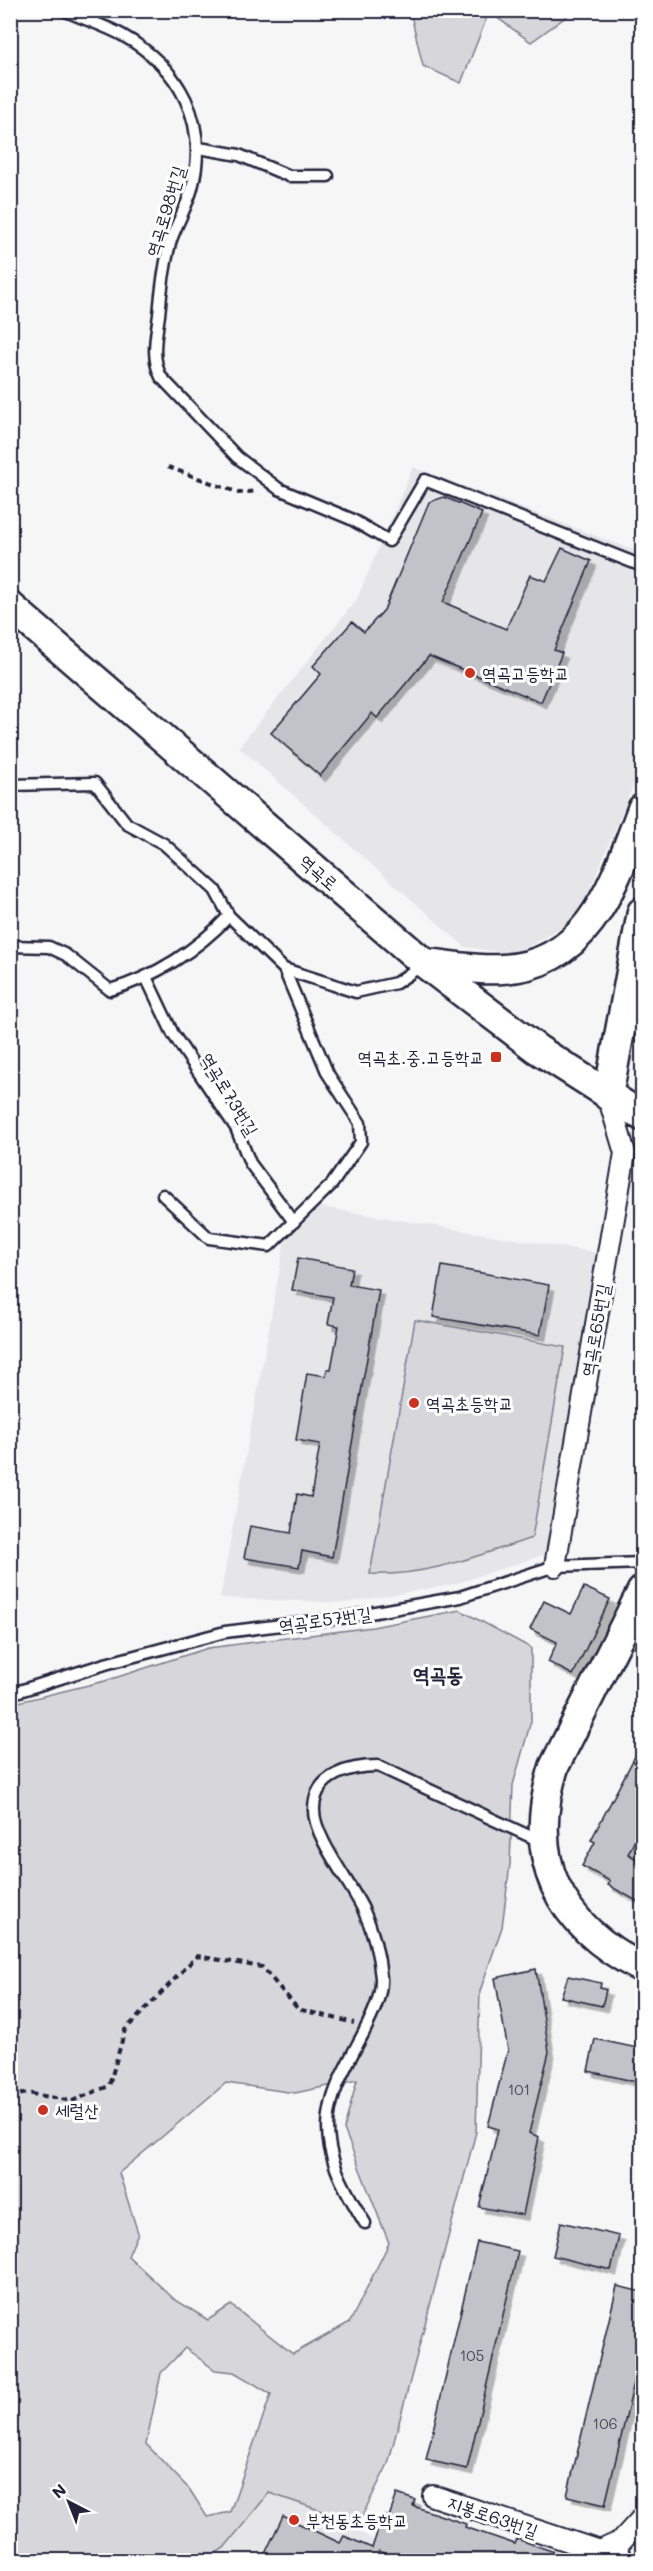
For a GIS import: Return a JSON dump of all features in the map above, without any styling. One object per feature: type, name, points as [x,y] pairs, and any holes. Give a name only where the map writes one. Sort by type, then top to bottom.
[{"type":"street","name":"역곡로","points":[[10,606],[424,963],[537,1049],[642,1116]]},
{"type":"street","points":[[424,963],[500,970],[523,967],[552,958],[579,936],[614,884],[642,810]]},
{"type":"street","points":[[608,1096],[642,912]]},
{"type":"street","name":"역곡로65번길","points":[[555,1566],[625,1153],[608,1096]]},
{"type":"street","points":[[642,1591],[554,1767],[547,1789],[545,1843],[555,1888],[571,1914],[591,1936],[613,1952],[642,1968]]},
{"type":"street","name":"지봉로63번길","points":[[434,2496],[599,2552],[623,2551],[642,2518]]},
{"type":"lane","name":"역곡로98번길","points":[[64,10],[123,35],[163,66],[182,90],[196,125],[199,148],[192,189],[171,242],[162,280],[154,363],[161,377],[237,457],[279,489],[351,519],[389,541],[425,480],[642,566]]},
{"type":"lane","points":[[199,148],[239,155],[289,176],[328,176]]},
{"type":"lane","points":[[10,785],[95,783],[127,824],[164,844],[215,890],[229,916],[284,969],[328,1074],[360,1123],[361,1142],[332,1184],[269,1246],[209,1238],[162,1195]]},
{"type":"lane","points":[[10,946],[49,947],[66,955],[110,990],[146,977],[208,939],[229,916]]},
{"type":"lane","points":[[284,969],[356,992],[396,983],[424,963]]},
{"type":"lane","name":"역곡로73번길","points":[[146,977],[173,1034],[236,1128],[250,1162],[294,1222]]},
{"type":"lane","name":"역곡로57번길","points":[[10,1695],[105,1664],[225,1632],[347,1617],[460,1597],[555,1566],[642,1563]]},
{"type":"lane","points":[[365,2223],[342,2186],[330,2151],[330,2109],[373,2013],[381,1981],[375,1940],[363,1910],[316,1827],[314,1806],[320,1787],[333,1775],[357,1766],[378,1766],[545,1843]]},
{"type":"path","points":[[168,466],[239,493],[279,489]]},
{"type":"path","points":[[10,2097],[27,2093],[72,2101],[108,2086],[125,2030],[197,1956],[262,1967],[298,2009],[366,2027]]},
{"type":"shaded area","points":[[410,10],[574,11],[531,42],[489,12],[461,83],[423,66]]},
{"type":"shaded area","name":"역곡고등학교","points":[[413,467],[642,553],[642,765],[578,918],[516,954],[465,947],[239,747],[357,599]]},
{"type":"shaded area","name":"역곡초등학교","points":[[321,1207],[599,1253],[546,1554],[455,1584],[344,1603],[220,1598],[285,1240]]},
{"type":"shaded area","points":[[415,1320],[565,1347],[532,1538],[452,1564],[411,1572],[370,1574]]},
{"type":"shaded area","points":[[460,1610],[531,1648],[531,1721],[513,1785],[510,1864],[502,1927],[480,1991],[476,2132],[388,2464],[356,2528],[328,2513],[269,2493],[224,2548],[205,2560],[11,2560],[10,1704],[105,1681],[208,1648],[373,1627]],"holes":[[[357,2080],[344,2129],[389,2243],[350,2322],[293,2354],[231,2305],[208,2320],[174,2299],[128,2256],[138,2233],[119,2173],[226,2083],[295,2093]],[[185,2348],[215,2370],[234,2372],[271,2394],[230,2512],[207,2517],[190,2490],[146,2444],[161,2373]]]},
{"type":"shaded area","name":"부천동초등학교","points":[[269,2493],[328,2513],[356,2528],[399,2560],[205,2560],[224,2548]]},
{"type":"building","points":[[444,497],[482,513],[443,602],[506,629],[530,575],[546,581],[562,548],[591,561],[554,650],[562,653],[541,702],[429,656],[377,718],[372,713],[320,776],[271,733],[321,674],[313,666],[352,622],[364,632],[384,610],[429,502]]},
{"type":"building","points":[[298,1258],[352,1268],[349,1285],[379,1290],[332,1557],[302,1551],[299,1567],[244,1558],[250,1526],[291,1533],[297,1494],[311,1497],[320,1444],[296,1440],[307,1373],[326,1376],[327,1369],[331,1369],[339,1326],[328,1324],[333,1297],[292,1290]]},
{"type":"building","points":[[442,1266],[549,1285],[540,1335],[433,1317]]},
{"type":"building","points":[[584,1587],[610,1599],[573,1675],[548,1662],[557,1642],[530,1629],[544,1601],[571,1614]]},
{"type":"building","points":[[642,1743],[642,1826],[628,1854],[642,1862],[642,1904],[608,1885],[610,1881],[582,1866],[595,1842],[591,1840]]},
{"type":"building","points":[[536,1969],[549,2052],[529,2133],[539,2137],[523,2215],[479,2207],[498,2129],[488,2126],[508,2050],[495,1978]]},
{"type":"building","points":[[568,1976],[601,1983],[600,1988],[606,1990],[602,2006],[561,1997]]},
{"type":"building","points":[[595,2039],[642,2049],[642,2083],[588,2071]]},
{"type":"building","points":[[561,2222],[619,2236],[611,2270],[553,2256]]},
{"type":"building","points":[[477,2242],[518,2251],[467,2469],[426,2460]]},
{"type":"building","points":[[617,2286],[642,2292],[642,2349],[605,2505],[567,2496]]},
{"type":"building","points":[[397,2494],[415,2500],[413,2506],[466,2524],[465,2527],[515,2544],[517,2539],[569,2557],[568,2560],[405,2560],[378,2551],[398,2560],[262,2560],[283,2516],[340,2543],[344,2536],[372,2548],[383,2515],[389,2517]]},
{"type":"place","name":"역곡고등학교","points":[[470,673]]},
{"type":"place","name":"역곡초.중.고등학교","points":[[496,1057]]},
{"type":"place","name":"역곡초등학교","points":[[414,1403]]},
{"type":"place","name":"세럴산","points":[[43,2110]]},
{"type":"place","name":"부천동초등학교","points":[[294,2520]]},
{"type":"district","name":"역곡동","points":[[438,1673]]}]
